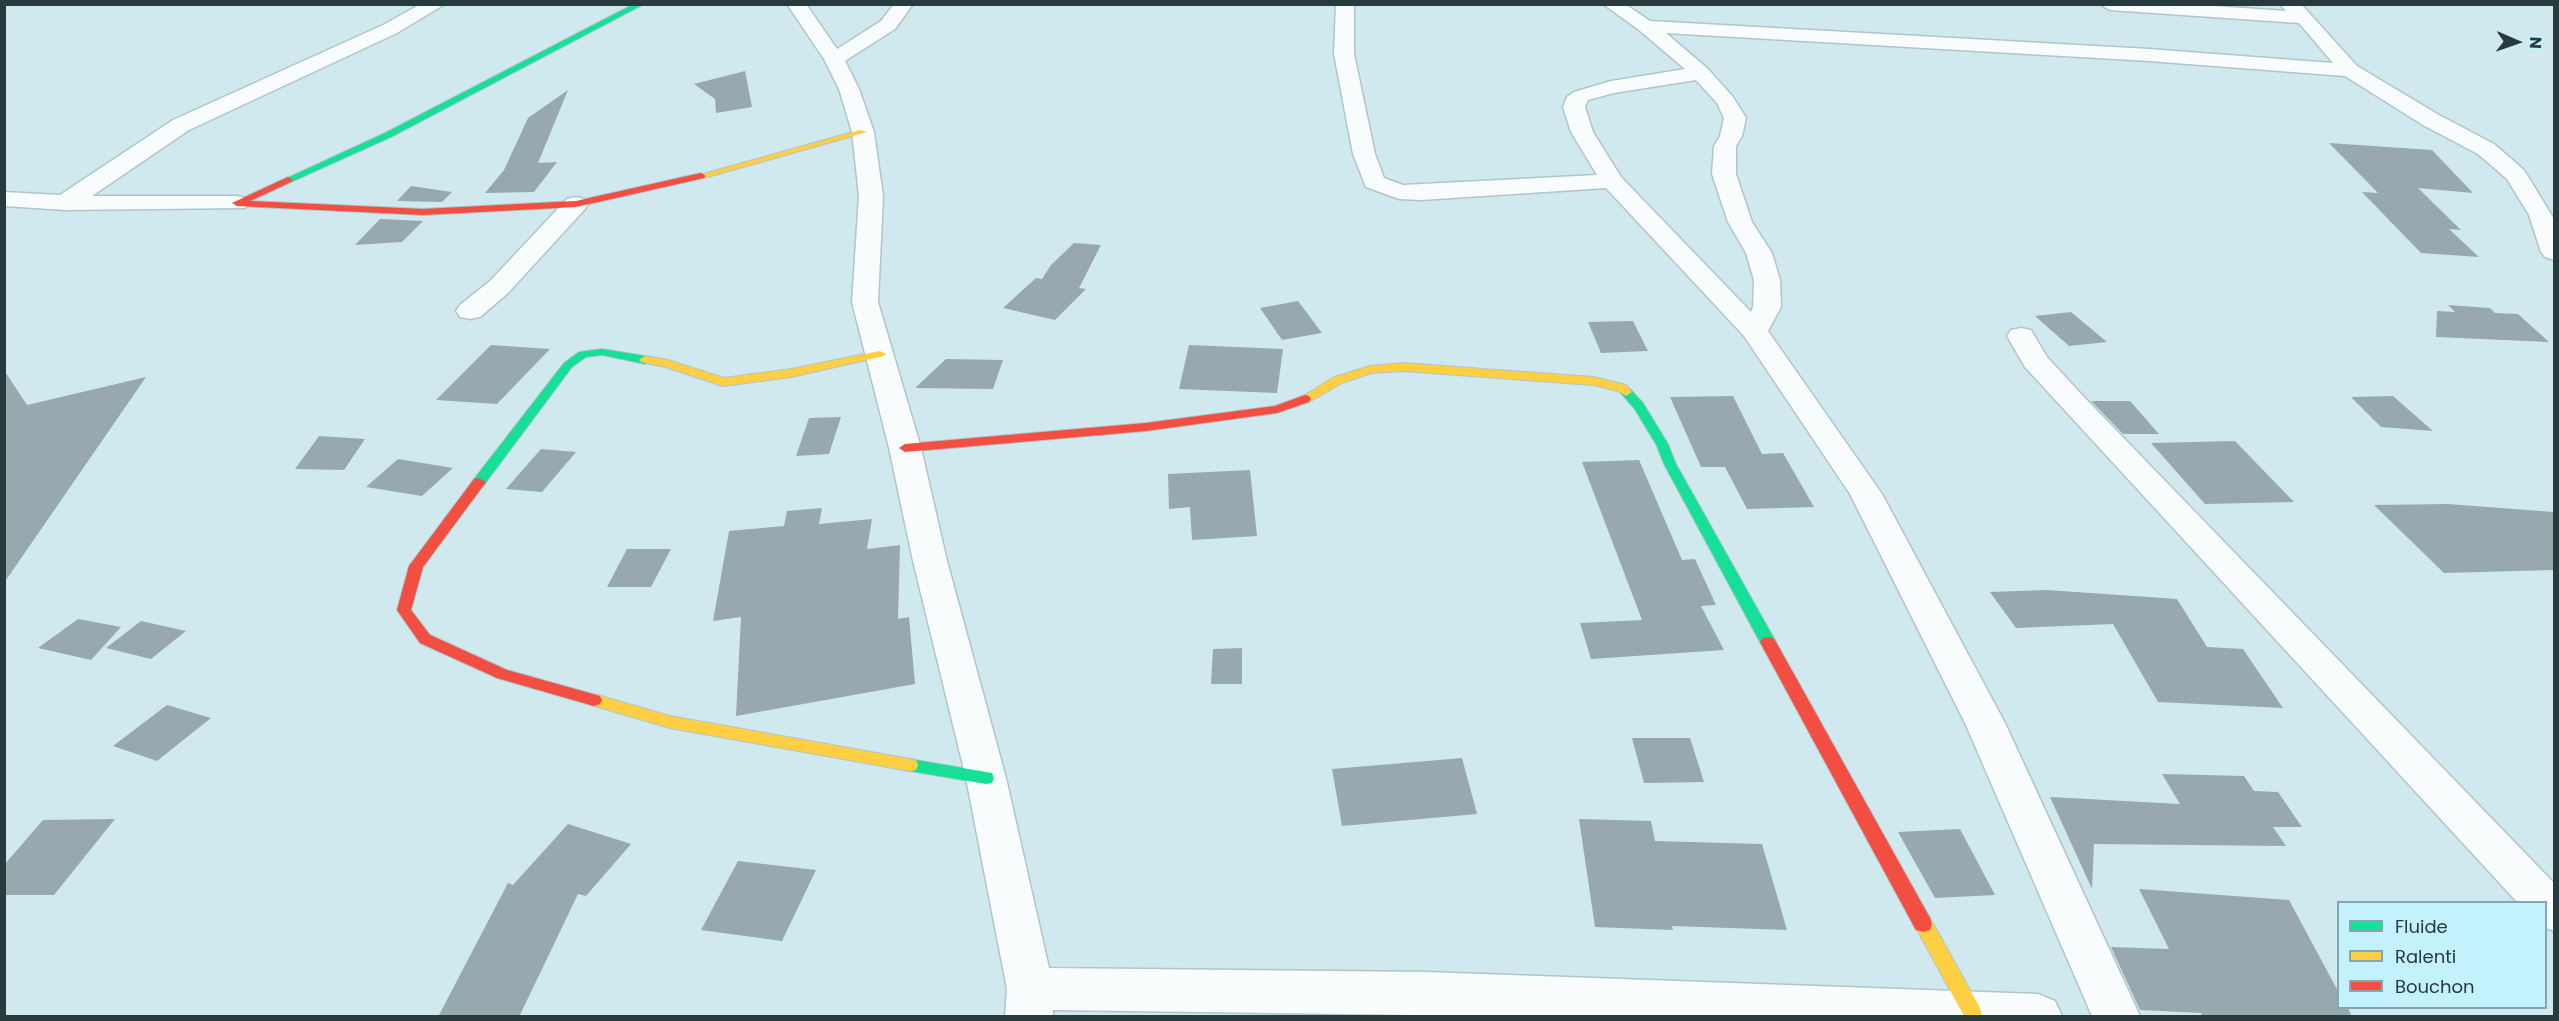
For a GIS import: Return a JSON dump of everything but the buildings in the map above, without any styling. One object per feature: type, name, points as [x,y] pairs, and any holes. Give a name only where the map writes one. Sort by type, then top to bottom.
[{"type":"street","points":[[65,203],[181,125],[390,29],[436,4]]},
{"type":"street","points":[[237,203],[388,135],[642,4]]},
{"type":"street","points":[[796,4],[834,59],[849,89],[863,132],[871,196],[865,302],[905,448],[930,561],[986,778],[1030,1003],[1427,993],[2038,1017]]},
{"type":"street","points":[[834,59],[888,26],[904,4]]},
{"type":"street","points":[[1345,4],[1344,54],[1364,154],[1374,182],[1399,192],[1421,193],[1612,181]]},
{"type":"street","points":[[1612,4],[1646,26],[1701,73],[1726,101],[1735,118],[1731,136],[1725,146],[1724,174],[1740,222],[1759,253],[1767,280],[1767,308],[1754,331]]},
{"type":"street","points":[[2289,4],[2306,18],[2350,70],[2431,120],[2486,148],[2516,175],[2541,215],[2554,252]]},
{"type":"street","points":[[2110,5],[2306,18]]},
{"type":"street","points":[[1646,26],[2149,55],[2350,70]]},
{"type":"street","points":[[1701,73],[1611,87],[1581,96],[1574,101],[1575,115],[1582,132],[1612,181],[1754,331],[1866,494],[1985,723],[2116,1017]]},
{"type":"street","points":[[4,199],[65,203],[237,203],[423,212],[576,204],[683,181],[863,132]]},
{"type":"street","points":[[470,311],[499,286],[576,204]]},
{"type":"street","points":[[2022,336],[2035,361],[2072,402],[2544,901]]},
{"type":"street","points":[[880,354],[791,373],[723,382],[668,364],[602,352],[583,354],[568,365],[416,566],[404,610],[425,639],[502,674],[659,719],[804,748],[986,778]]},
{"type":"street","points":[[905,448],[1146,427],[1277,409],[1309,398],[1338,380],[1370,370],[1403,367],[1593,381],[1622,388],[1639,406],[1662,444],[1670,464],[1973,1014]]},
{"type":"traffic: fast","points":[[288,180],[388,135],[641,4]]},
{"type":"traffic: fast","points":[[479,482],[568,365],[583,354],[602,352],[645,360]]},
{"type":"traffic: fast","points":[[1626,392],[1639,406],[1662,444],[1670,464],[1768,642]]},
{"type":"traffic: fast","points":[[910,765],[986,778]]},
{"type":"traffic: slow","points":[[701,176],[863,132]]},
{"type":"traffic: slow","points":[[645,360],[668,364],[723,382],[791,373],[880,354]]},
{"type":"traffic: slow","points":[[1305,399],[1338,380],[1370,370],[1403,367],[1593,381],[1622,388],[1626,392]]},
{"type":"traffic: slow","points":[[594,700],[670,722],[910,765]]},
{"type":"traffic: slow","points":[[1923,924],[1973,1014]]},
{"type":"traffic: jam","points":[[288,180],[237,203],[423,212],[576,204],[701,176]]},
{"type":"traffic: jam","points":[[905,448],[1146,427],[1277,409],[1305,399]]},
{"type":"traffic: jam","points":[[479,482],[416,566],[404,610],[425,639],[502,674],[594,700]]},
{"type":"traffic: jam","points":[[1768,642],[1923,924]]}]
